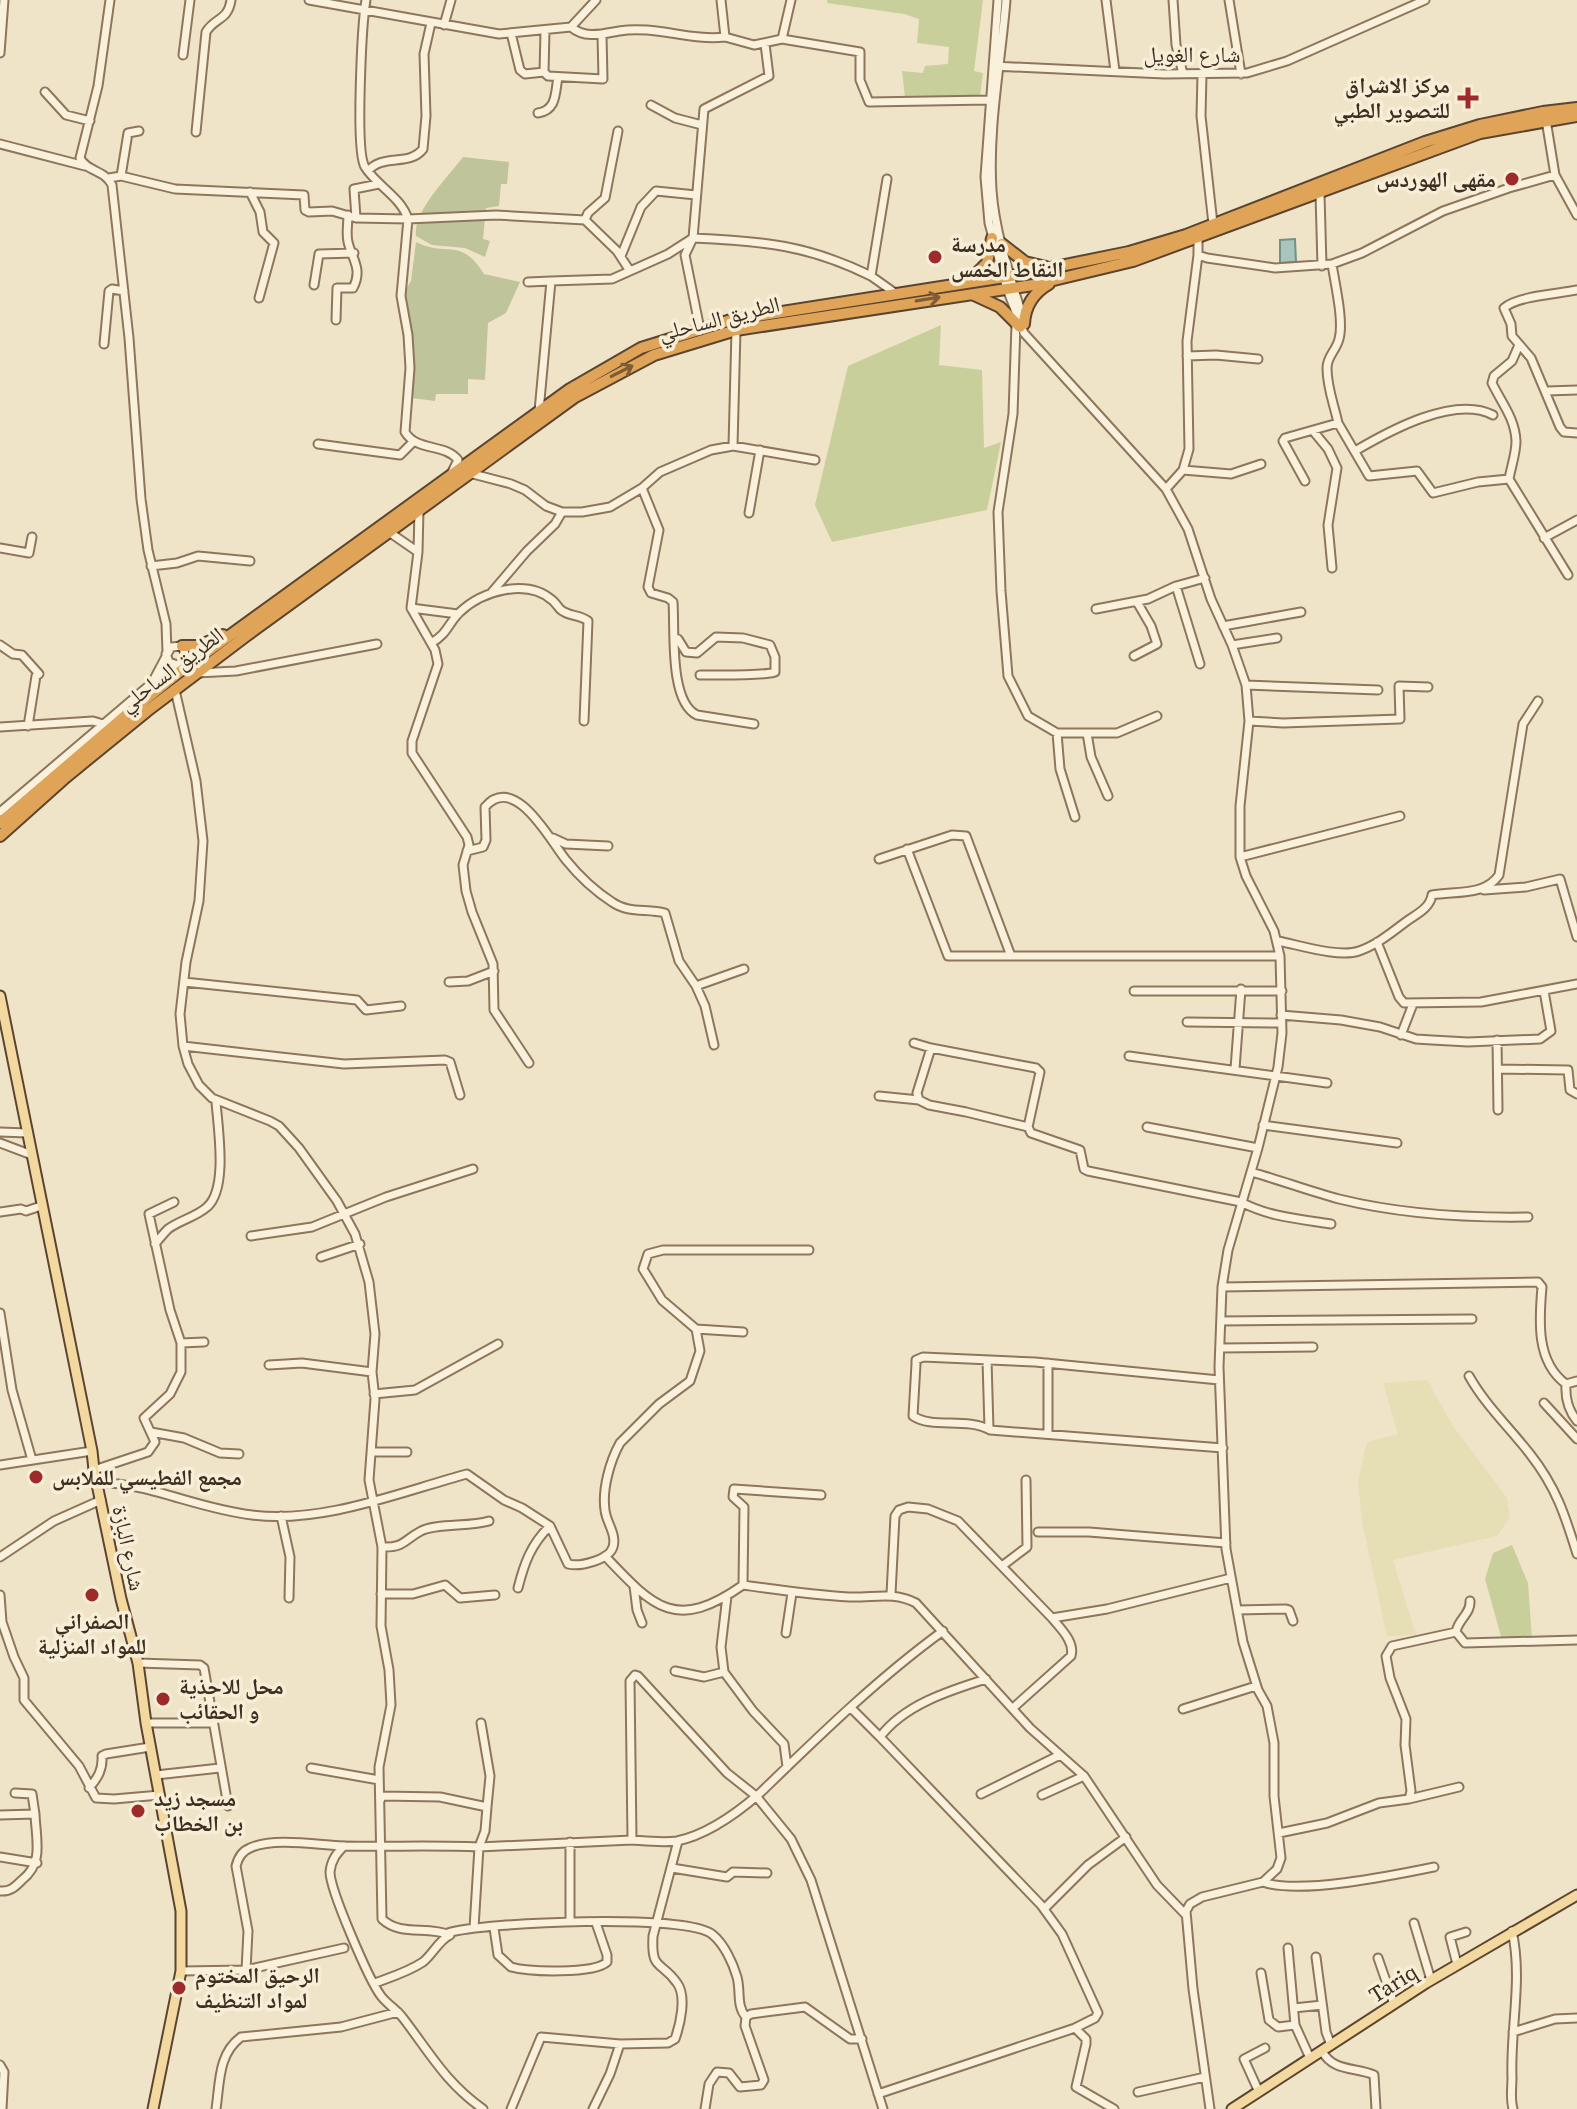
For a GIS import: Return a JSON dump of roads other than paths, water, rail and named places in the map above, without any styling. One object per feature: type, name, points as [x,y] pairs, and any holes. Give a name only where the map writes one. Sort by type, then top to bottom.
[{"type":"highway","name":"الطريق الساحلي","points":[[2,830],[148,696],[452,472],[583,380],[641,348],[700,329],[775,312],[1056,268],[1129,252],[1213,224],[1425,142],[1480,125],[1577,108]]},
{"type":"highway","name":"الطريق الساحلي","points":[[2,830],[197,673],[469,473],[575,397],[654,355],[736,330],[1011,289],[1133,261],[1480,133],[1577,116]]},
{"type":"highway","points":[[960,283],[975,276],[987,263],[997,241],[1025,262],[1056,268]]},
{"type":"highway","points":[[972,294],[994,304],[1020,324],[1031,299],[1055,281]]},
{"type":"highway","points":[[181,646],[199,646],[247,623]]},
{"type":"highway","points":[[0,845],[2,830]]},
{"type":"main road","name":"شارع البازة","points":[[0,996],[94,1470],[138,1663],[150,1747],[181,1911],[181,1971],[153,2109]]},
{"type":"main road","name":"Tariq","points":[[1232,2109],[1431,1980],[1577,1895]]},
{"type":"street","points":[[0,53],[4,0]]},
{"type":"street","points":[[85,166],[80,158],[98,86],[110,0]]},
{"type":"street","points":[[183,55],[190,0]]},
{"type":"street","points":[[196,132],[206,32],[225,16],[231,0]]},
{"type":"street","points":[[309,0],[499,34],[571,27],[596,0]]},
{"type":"street","points":[[366,0],[360,39],[362,162],[379,184],[402,205],[408,219],[401,296],[409,355],[405,432],[413,442],[453,453],[458,460],[452,472]]},
{"type":"street","points":[[444,25],[451,0]]},
{"type":"street","points":[[721,0],[725,37]]},
{"type":"street","points":[[782,39],[791,0]]},
{"type":"street","points":[[997,241],[992,177],[999,77],[996,66],[998,0]]},
{"type":"street","points":[[1006,0],[1001,50],[989,100],[985,177],[997,241],[1020,324],[1031,342],[1166,489],[1188,529],[1246,685],[1249,721],[1239,820],[1240,857],[1278,941],[1280,956],[1282,991],[1277,1075],[1228,1250],[1222,1287],[1219,1380],[1226,1543],[1237,1610],[1256,1686],[1267,1706],[1274,1743],[1274,1796],[1280,1863],[1271,1877],[1263,1882],[1202,1897],[1190,1904],[1185,1914],[1210,2109]]},
{"type":"street","points":[[1106,0],[1115,71]]},
{"type":"street","points":[[1173,0],[1176,45],[1183,74]]},
{"type":"street","points":[[1229,0],[1241,74]]},
{"type":"street","name":"شارع الغويل","points":[[996,66],[1241,74],[1287,61],[1425,0]]},
{"type":"street","points":[[368,171],[379,162],[415,157],[423,149],[426,116],[424,54],[431,23]]},
{"type":"street","points":[[571,27],[580,33],[602,35],[642,30],[709,39],[725,37],[749,45],[782,39],[860,52],[860,80],[869,102],[989,100]]},
{"type":"street","points":[[545,31],[544,72],[548,76],[558,77],[603,79],[602,35]]},
{"type":"street","points":[[511,33],[520,70],[525,74],[544,72]]},
{"type":"street","points":[[700,329],[685,255],[693,238],[706,106],[723,101],[769,76],[765,44]]},
{"type":"street","points":[[999,77],[1013,67],[1001,50]]},
{"type":"street","points":[[1202,74],[1201,116],[1213,224]]},
{"type":"street","points":[[538,113],[552,106],[558,77]]},
{"type":"street","points":[[45,92],[66,115],[90,121]]},
{"type":"street","points":[[651,105],[675,118],[702,125]]},
{"type":"street","points":[[1546,120],[1555,175],[1577,215]]},
{"type":"street","points":[[121,176],[128,133],[139,131]]},
{"type":"street","points":[[585,220],[588,213],[605,198],[618,131]]},
{"type":"street","points":[[0,144],[85,166],[109,178],[115,204],[124,291],[141,499],[151,566],[166,624],[169,662],[179,665]]},
{"type":"street","points":[[1198,255],[1292,269],[1332,264],[1362,253],[1443,211],[1555,175]]},
{"type":"street","points":[[109,178],[121,176],[175,189],[304,195],[306,212],[332,211],[352,216],[408,219],[496,215],[585,220],[621,256],[630,271]]},
{"type":"street","points":[[871,276],[887,179]]},
{"type":"street","points":[[336,320],[337,288],[353,288],[356,283],[354,253],[347,239],[354,189],[379,184]]},
{"type":"street","points":[[621,256],[641,207],[656,191],[696,195]]},
{"type":"street","points":[[250,192],[260,212],[263,232],[274,243],[259,298]]},
{"type":"street","points":[[1320,194],[1322,266]]},
{"type":"street","points":[[528,282],[612,279],[659,259],[693,238],[785,245],[835,258],[871,276],[895,293]]},
{"type":"street","points":[[1166,489],[1183,470],[1189,449],[1187,356],[1198,239]]},
{"type":"street","points":[[314,285],[319,254],[354,253]]},
{"type":"street","points":[[1332,264],[1340,331],[1328,359],[1329,392],[1338,423],[1369,476],[1417,471],[1433,493],[1478,482],[1509,479]]},
{"type":"street","points":[[539,411],[551,281]]},
{"type":"street","points":[[1577,290],[1507,304],[1504,308],[1512,336],[1531,358],[1547,391],[1550,408],[1563,431],[1577,433]]},
{"type":"street","points":[[104,344],[109,291],[124,291]]},
{"type":"street","points":[[1020,324],[1013,414],[998,512],[1008,676],[1028,716],[1057,733],[1117,733],[1157,716]]},
{"type":"street","points":[[733,446],[736,330]]},
{"type":"street","points":[[1519,345],[1512,361],[1494,376],[1492,383],[1504,401],[1515,432],[1509,479],[1568,575]]},
{"type":"street","points":[[1187,356],[1258,359]]},
{"type":"street","points":[[1547,391],[1577,390]]},
{"type":"street","points":[[1355,451],[1439,412],[1474,410],[1493,415]]},
{"type":"street","points":[[1305,481],[1283,441],[1338,423]]},
{"type":"street","points":[[1314,432],[1328,449],[1337,468],[1328,525],[1332,568]]},
{"type":"street","points":[[318,444],[400,455],[413,442]]},
{"type":"street","points":[[469,473],[511,484],[546,506],[562,512],[582,512],[610,507],[642,488],[660,472],[711,450],[733,446],[815,460]]},
{"type":"street","points":[[749,513],[760,450]]},
{"type":"street","points":[[1183,470],[1231,474],[1261,464]]},
{"type":"street","points":[[642,488],[659,530],[648,587],[651,593],[671,600],[680,695],[691,712],[716,720],[754,724]]},
{"type":"street","points":[[419,510],[418,552],[411,608],[431,643],[438,664],[412,741],[412,753],[467,837],[463,865],[466,891],[494,971],[494,1010],[529,1063]]},
{"type":"street","points":[[431,643],[445,634],[458,614],[492,592],[555,524],[562,512]]},
{"type":"street","points":[[1544,538],[1577,520]]},
{"type":"street","points":[[389,532],[418,552]]},
{"type":"street","points":[[0,548],[29,553],[32,537]]},
{"type":"street","points":[[151,566],[177,563],[198,556],[250,561]]},
{"type":"street","points":[[1096,609],[1137,602],[1205,578]]},
{"type":"street","points":[[1176,586],[1200,664]]},
{"type":"street","points":[[492,592],[511,589],[536,593],[551,598],[568,615],[586,619],[584,721]]},
{"type":"street","points":[[1134,656],[1157,644],[1137,602]]},
{"type":"street","points":[[411,608],[458,614]]},
{"type":"street","points":[[1223,626],[1301,612]]},
{"type":"street","points":[[0,812],[152,683],[179,665],[186,656],[166,624]]},
{"type":"street","points":[[675,634],[686,652],[697,653],[716,637],[727,636],[770,645],[775,657],[775,672],[766,675],[700,675]]},
{"type":"street","points":[[1232,645],[1277,638]]},
{"type":"street","points":[[197,673],[236,671],[377,644]]},
{"type":"street","points":[[0,645],[13,654],[22,655],[39,674],[36,676],[28,726]]},
{"type":"street","points":[[152,683],[173,645],[181,646]]},
{"type":"street","points":[[1246,685],[1378,690]]},
{"type":"street","points":[[1249,721],[1283,723],[1400,719],[1399,686],[1428,687]]},
{"type":"street","points":[[175,690],[196,781],[203,841],[199,901],[180,1014],[183,1046],[199,1085],[216,1102],[279,1126],[299,1148],[345,1215],[360,1244],[373,1312],[374,1394],[369,1480],[382,1547],[381,1626],[389,1670],[391,1705],[379,1767],[382,1919],[397,1930],[436,1929],[450,1935]]},
{"type":"street","points":[[1431,901],[1432,895],[1492,885],[1499,875],[1523,724],[1538,701]]},
{"type":"street","points":[[0,727],[93,721],[103,724]]},
{"type":"street","points":[[81,723],[88,737]]},
{"type":"street","points":[[1057,733],[1060,769],[1075,817]]},
{"type":"street","points":[[1087,733],[1091,757],[1108,796]]},
{"type":"street","points":[[467,851],[483,847],[486,840],[485,807],[489,801],[505,799],[523,805],[532,813],[568,862],[609,901],[631,910],[665,913],[679,961],[696,986],[709,1018],[714,1045]]},
{"type":"street","points":[[1240,857],[1400,816]]},
{"type":"street","points":[[548,834],[566,844],[608,846]]},
{"type":"street","points":[[879,859],[952,835],[966,836],[1011,956]]},
{"type":"street","points":[[907,849],[948,956],[1280,956]]},
{"type":"street","points":[[1278,941],[1345,953],[1359,951],[1419,913],[1431,901],[1452,893],[1526,887],[1560,879],[1577,937]]},
{"type":"street","points":[[1377,942],[1404,1003],[1481,1002],[1577,984]]},
{"type":"street","points":[[696,986],[744,969]]},
{"type":"street","points":[[449,982],[468,981],[494,971]]},
{"type":"street","points":[[184,982],[357,1000],[366,1010],[401,1006]]},
{"type":"street","points":[[1235,1069],[1241,989]]},
{"type":"street","points":[[1134,991],[1282,991]]},
{"type":"street","points":[[1187,1022],[1341,1020],[1380,1027],[1416,1039],[1540,1039],[1549,1035],[1551,1025],[1544,991]]},
{"type":"street","points":[[1401,1035],[1413,1004]]},
{"type":"street","points":[[1497,1040],[1498,1110]]},
{"type":"street","points":[[914,1043],[1036,1068],[1040,1072],[1028,1127],[1031,1133],[1080,1150],[1084,1169],[1088,1171],[1241,1202],[1263,1213],[1331,1224]]},
{"type":"street","points":[[183,1046],[344,1064],[445,1060],[450,1062],[460,1095]]},
{"type":"street","points":[[919,1100],[917,1093],[931,1048]]},
{"type":"street","points":[[1129,1056],[1327,1083]]},
{"type":"street","points":[[1499,1069],[1573,1069],[1570,1090],[1577,1094]]},
{"type":"street","points":[[879,1096],[919,1100],[929,1105],[1028,1127]]},
{"type":"street","points":[[155,1244],[169,1229],[199,1213],[215,1199],[220,1158],[216,1102]]},
{"type":"street","points":[[1263,1125],[1397,1143]]},
{"type":"street","points":[[1147,1127],[1258,1148]]},
{"type":"street","points":[[0,1132],[28,1133]]},
{"type":"street","points":[[0,1143],[32,1155]]},
{"type":"street","points":[[251,1236],[312,1227],[386,1197],[473,1169]]},
{"type":"street","points":[[1251,1172],[1377,1206],[1442,1215],[1528,1217]]},
{"type":"street","points":[[94,1470],[148,1452],[155,1442],[144,1418],[180,1380],[181,1343],[170,1310],[149,1214],[174,1202]]},
{"type":"street","points":[[0,1212],[26,1211],[41,1206]]},
{"type":"street","points":[[321,1257],[360,1244]]},
{"type":"street","points":[[743,1332],[696,1329],[662,1300],[646,1277],[643,1269],[648,1254],[663,1250],[809,1250]]},
{"type":"street","points":[[1222,1287],[1538,1282],[1542,1287],[1542,1343],[1556,1377],[1566,1384]]},
{"type":"street","points":[[0,1313],[12,1390],[32,1460]]},
{"type":"street","points":[[1221,1321],[1472,1319]]},
{"type":"street","points":[[97,1482],[135,1486],[237,1513],[281,1516],[390,1498],[467,1474],[550,1526],[568,1564],[576,1565],[605,1556],[611,1551],[613,1533],[605,1513],[604,1498],[616,1450],[659,1404],[690,1381],[700,1351],[696,1329]]},
{"type":"street","points":[[181,1343],[204,1342]]},
{"type":"street","points":[[374,1394],[415,1390],[498,1344]]},
{"type":"street","points":[[1220,1348],[1313,1347]]},
{"type":"street","points":[[1219,1380],[1048,1363],[919,1358],[913,1416],[922,1420],[978,1423],[989,1429],[1223,1448]]},
{"type":"street","points":[[987,1360],[989,1429]]},
{"type":"street","points":[[269,1365],[302,1363],[372,1372]]},
{"type":"street","points":[[1048,1363],[1048,1434]]},
{"type":"street","points":[[1469,1376],[1488,1406],[1546,1476],[1566,1513],[1577,1554]]},
{"type":"street","points":[[1566,1384],[1577,1381]]},
{"type":"street","points":[[1566,1384],[1571,1413],[1577,1421]]},
{"type":"street","points":[[1544,1403],[1577,1439]]},
{"type":"street","points":[[151,1432],[184,1438],[220,1453],[239,1454]]},
{"type":"street","points":[[0,1465],[92,1451]]},
{"type":"street","points":[[371,1452],[407,1452]]},
{"type":"street","points":[[1002,1566],[1027,1547],[1026,1480]]},
{"type":"street","points":[[743,1585],[744,1507],[733,1497],[734,1489],[821,1495]]},
{"type":"street","points":[[0,1557],[54,1521],[101,1500]]},
{"type":"street","points":[[891,1594],[895,1516],[903,1507],[928,1509],[958,1521],[1052,1618],[1073,1648],[1071,1656],[1013,1708]]},
{"type":"street","points":[[281,1516],[290,1557],[289,1598]]},
{"type":"street","points":[[382,1547],[404,1545],[425,1529],[475,1526],[489,1521]]},
{"type":"street","points":[[518,1588],[526,1558],[550,1526]]},
{"type":"street","points":[[1038,1532],[1089,1532],[1226,1543]]},
{"type":"street","points":[[605,1556],[634,1586],[660,1606],[671,1610],[699,1607],[727,1596],[743,1585],[792,1593],[851,1597],[891,1594],[916,1603],[1013,1708],[1084,1776],[1157,1885],[1185,1914]]},
{"type":"street","points":[[1052,1618],[1107,1609],[1231,1578]]},
{"type":"street","points":[[381,1594],[413,1594],[445,1585],[460,1598],[495,1595]]},
{"type":"street","points":[[634,1586],[642,1623]]},
{"type":"street","points":[[786,1633],[792,1593]]},
{"type":"street","points":[[0,1595],[1,1622],[24,1678],[24,1700],[79,1766],[96,1798],[160,1795]]},
{"type":"street","points":[[727,1596],[721,1647],[724,1672],[753,1711],[784,1744],[787,1767]]},
{"type":"street","points":[[1470,1601],[1469,1611],[1456,1632],[1465,1643],[1577,1640]]},
{"type":"street","points":[[1237,1610],[1286,1609],[1293,1621]]},
{"type":"street","points":[[246,1970],[248,1931],[236,1866],[242,1854],[253,1846],[295,1842],[344,1846],[479,1847],[678,1841],[743,1808],[898,1665],[943,1631]]},
{"type":"street","points":[[1409,1799],[1406,1719],[1390,1678],[1386,1652],[1402,1643],[1456,1632]]},
{"type":"street","points":[[138,1663],[200,1665],[204,1668],[228,1806]]},
{"type":"street","points":[[675,1671],[704,1677],[724,1672]]},
{"type":"street","points":[[632,1840],[630,1681],[635,1675],[727,1773],[756,1796],[797,1848],[811,1880],[883,2109]]},
{"type":"street","points":[[880,1737],[901,1715],[914,1707],[986,1679]]},
{"type":"street","points":[[1183,1709],[1256,1686]]},
{"type":"street","points":[[851,1708],[1044,1909],[1062,1934],[1098,2013],[1095,2018],[1075,2028],[878,2094]]},
{"type":"street","points":[[146,1723],[213,1723]]},
{"type":"street","points":[[474,1928],[479,1847],[485,1831],[490,1776],[481,1723]]},
{"type":"street","points":[[89,1788],[103,1765],[102,1756],[150,1747]]},
{"type":"street","points":[[981,1794],[1060,1755]]},
{"type":"street","points":[[156,1775],[220,1768]]},
{"type":"street","points":[[311,1768],[379,1780]]},
{"type":"street","points":[[1042,1795],[1084,1776]]},
{"type":"street","points":[[1279,1833],[1327,1823],[1379,1803],[1459,1787]]},
{"type":"street","points":[[0,1891],[11,1889],[32,1872],[37,1863],[32,1794],[15,1793]]},
{"type":"street","points":[[380,1801],[382,1796],[419,1795],[487,1807]]},
{"type":"street","points":[[0,1815],[35,1814]]},
{"type":"street","points":[[1044,1909],[1096,1858],[1126,1837]]},
{"type":"street","points":[[511,2109],[541,2037],[620,2044],[668,2043],[676,2036],[681,1994],[679,1984],[657,1964],[653,1956],[653,1936],[678,1841]]},
{"type":"street","points":[[570,1842],[570,1922]]},
{"type":"street","points":[[344,1846],[332,1863],[331,1882],[381,1996],[398,2012],[441,2071],[483,2109]]},
{"type":"street","points":[[0,1857],[37,1863]]},
{"type":"street","points":[[1263,1882],[1282,1887],[1306,1886],[1434,1867]]},
{"type":"street","points":[[672,1868],[727,1877],[733,1872],[767,1873]]},
{"type":"street","points":[[375,1983],[414,1967],[434,1952],[442,1938],[450,1935],[448,1933],[474,1928],[657,1921],[699,1927],[713,1935],[733,1964],[740,2009],[746,2017],[745,2026],[764,2082],[740,2087],[729,2073],[717,2072],[709,2084],[705,2109]]},
{"type":"street","points":[[494,1928],[498,1955],[511,1967],[583,1970],[601,1967],[607,1962],[596,1923]]},
{"type":"street","points":[[1414,1923],[1431,1980]]},
{"type":"street","points":[[1512,1931],[1517,1953],[1510,2058],[1513,2109]]},
{"type":"street","points":[[1457,1964],[1450,1937],[1466,1932]]},
{"type":"street","points":[[181,1971],[246,1970],[344,1948]]},
{"type":"street","points":[[1288,1948],[1295,2025],[1310,2058]]},
{"type":"street","points":[[1316,1957],[1326,2032],[1331,2045]]},
{"type":"street","points":[[1378,1958],[1394,2004]]},
{"type":"street","points":[[1261,1973],[1269,2020],[1278,2027],[1295,2025]]},
{"type":"street","points":[[1294,2008],[1322,2005]]},
{"type":"street","points":[[746,2017],[805,2007],[850,2039],[862,2039]]},
{"type":"street","points":[[216,2109],[223,2059],[230,2045],[241,2037],[341,2027],[398,2012]]},
{"type":"street","points":[[1513,2032],[1555,2019],[1577,2018]]},
{"type":"street","points":[[1075,2028],[1086,2039],[1076,2087],[1114,2109]]},
{"type":"street","points":[[593,2109],[620,2044]]},
{"type":"street","points":[[1259,2092],[1244,2059],[1265,2048]]},
{"type":"street","points":[[1322,2051],[1336,2066],[1374,2075],[1376,2109]]},
{"type":"street","points":[[0,2065],[4,2072],[2,2109]]},
{"type":"street","points":[[1138,2092],[1205,2077]]},
{"type":"water","points":[[1295,239],[1296,262],[1280,263],[1280,240]]},
{"type":"place","name":"مركز الاشراق للتصوير الطبي","points":[[1468,98]]},
{"type":"place","name":"مقهى الهوردس","points":[[1512,179]]},
{"type":"place","name":"مدرسة النقاط الخمس","points":[[935,257]]},
{"type":"place","name":"مجمع الفطيسي للملابس","points":[[36,1477]]},
{"type":"place","name":"الصفراني للمواد المنزلية","points":[[92,1595]]},
{"type":"place","name":"محل للاحذية و الحقائب","points":[[163,1699]]},
{"type":"place","name":"مسجد زيد بن الخطاب","points":[[138,1811]]},
{"type":"place","name":"الرحيق المختوم لمواد التنظيف","points":[[179,1988]]}]
